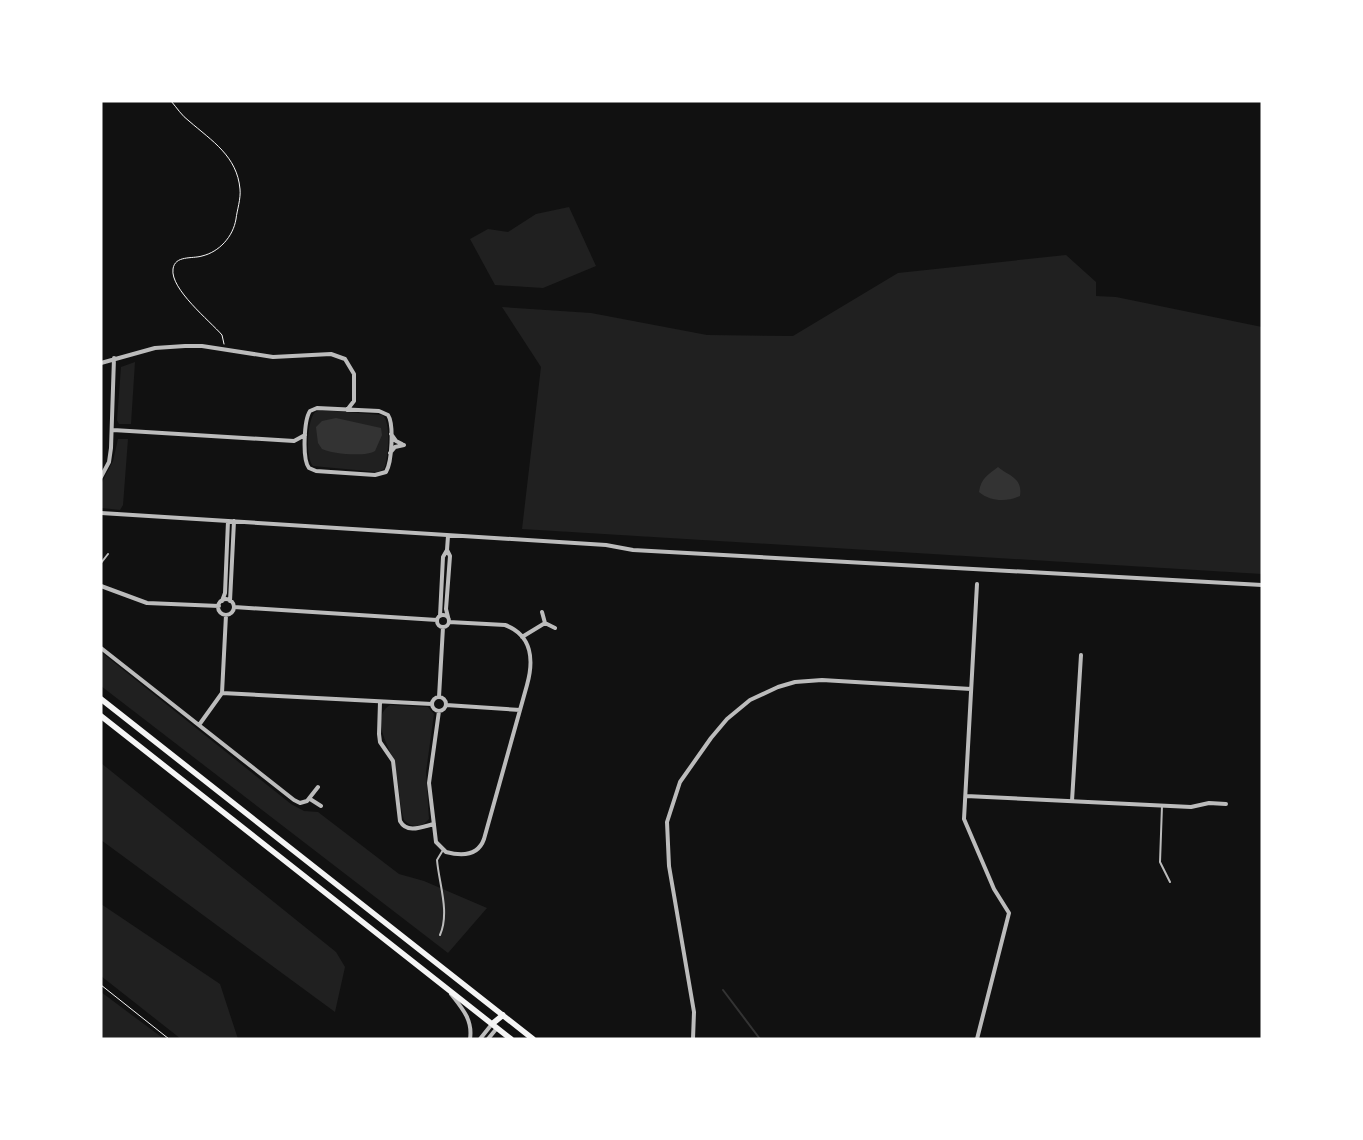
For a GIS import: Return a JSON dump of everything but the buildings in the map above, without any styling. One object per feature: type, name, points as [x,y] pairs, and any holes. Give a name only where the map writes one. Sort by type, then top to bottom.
[{"type":"main road","points":[[101,699],[533,1039]]},
{"type":"main road","points":[[101,716],[510,1039]]},
{"type":"main road","points":[[492,1024],[503,1015]]},
{"type":"main road","points":[[497,1028],[503,1015]]},
{"type":"street","points":[[101,363],[155,348],[190,346],[273,356],[326,354],[341,357],[351,366],[354,374],[354,399],[356,406],[362,410]]},
{"type":"street","points":[[101,477],[110,457],[113,430],[114,358]]},
{"type":"street","points":[[347,410],[354,399]]},
{"type":"street","points":[[313,409],[347,410],[379,411],[388,415],[391,422],[391,434],[390,455],[386,470],[376,475],[313,470],[305,462],[308,415],[313,409]]},
{"type":"street","points":[[113,430],[294,441],[302,439],[306,433]]},
{"type":"street","points":[[390,455],[394,448],[404,445],[396,441],[391,434]]},
{"type":"street","points":[[294,441],[300,444],[305,452]]},
{"type":"street","points":[[103,512],[606,545],[633,550],[915,568],[1112,576],[1262,585]]},
{"type":"street","points":[[228,521],[224,596],[219,606],[220,612],[226,615],[232,613],[234,607]]},
{"type":"street","points":[[234,521],[230,601],[234,607]]},
{"type":"street","points":[[437,620],[440,616],[443,557],[447,550],[448,536]]},
{"type":"street","points":[[447,550],[450,556],[446,608],[449,619]]},
{"type":"street","points":[[977,584],[964,819],[996,894],[1009,912],[977,1039]]},
{"type":"street","points":[[101,586],[147,603],[219,606]]},
{"type":"street","points":[[222,601],[230,601]]},
{"type":"street","points":[[234,607],[437,620]]},
{"type":"street","points":[[542,612],[545,623],[555,628]]},
{"type":"street","points":[[440,616],[444,614],[449,619],[505,625],[522,637],[530,652],[531,669],[520,710],[481,846],[471,853],[443,850],[436,842],[429,783],[439,711],[446,705],[520,710]]},
{"type":"street","points":[[199,725],[222,692],[226,615]]},
{"type":"street","points":[[439,697],[443,626],[449,619]]},
{"type":"street","points":[[437,620],[438,624],[443,626]]},
{"type":"street","points":[[522,637],[545,623]]},
{"type":"street","points":[[101,648],[294,800],[302,803],[310,799],[318,787]]},
{"type":"street","points":[[1072,801],[1081,655]]},
{"type":"street","points":[[693,1039],[694,1012],[669,866],[667,822],[678,787],[711,738],[727,718],[750,700],[778,687],[796,682],[822,680],[972,688]]},
{"type":"street","points":[[222,692],[432,704]]},
{"type":"street","points":[[432,704],[439,697]]},
{"type":"street","points":[[439,697],[443,699],[446,705]]},
{"type":"street","points":[[380,702],[380,742],[393,761],[400,822],[404,827],[411,829],[434,824]]},
{"type":"street","points":[[432,704],[439,711]]},
{"type":"street","points":[[966,796],[1191,807],[1209,803],[1226,804]]},
{"type":"street","points":[[310,799],[321,806]]},
{"type":"street","points":[[446,988],[467,1017],[471,1029],[470,1039]]},
{"type":"street","points":[[480,1039],[492,1024]]},
{"type":"street","points":[[488,1039],[497,1028]]},
{"type":"lane","points":[[101,563],[108,554]]},
{"type":"lane","points":[[1162,806],[1160,862],[1170,882]]},
{"type":"lane","points":[[440,934],[444,924],[444,910],[437,860],[443,850]]},
{"type":"path","points":[[171,101],[188,120],[221,146],[233,165],[238,178],[240,190],[235,223],[230,238],[218,248],[202,256],[182,258],[175,262],[173,270],[175,281],[185,295],[222,335],[223,349]]},
{"type":"path","points":[[101,985],[169,1039]]},
{"type":"shaded area","points":[[569,207],[596,266],[543,288],[495,285],[470,239],[488,229],[508,232],[536,214]]},
{"type":"shaded area","points":[[1066,255],[1096,282],[1096,296],[1116,297],[1262,327],[1262,574],[522,529],[541,367],[502,307],[591,313],[707,335],[793,336],[898,273]]},
{"type":"shaded area","points":[[135,362],[131,424],[119,424],[117,420],[121,367]]},
{"type":"shaded area","points":[[321,410],[382,415],[388,432],[388,449],[384,469],[377,472],[313,466],[310,461],[308,447],[310,423],[315,412]]},
{"type":"shaded area","points":[[336,418],[381,428],[382,435],[375,451],[365,454],[349,454],[322,449],[318,443],[316,427],[322,421]]},
{"type":"shaded area","points":[[118,439],[128,439],[123,505],[120,510],[102,508],[101,484],[113,461]]},
{"type":"shaded area","points":[[998,467],[1017,481],[1020,496],[999,500],[989,498],[979,492],[983,480]]},
{"type":"shaded area","points":[[101,652],[291,804],[304,811],[318,812],[399,874],[424,881],[487,908],[448,953],[101,686]]},
{"type":"shaded area","points":[[390,705],[428,707],[434,714],[426,772],[429,819],[423,824],[416,826],[404,820],[395,766],[381,726],[381,718],[384,711]]},
{"type":"shaded area","points":[[101,763],[336,952],[345,967],[335,1012],[101,840]]},
{"type":"shaded area","points":[[101,904],[220,984],[238,1039],[181,1039],[101,976]]},
{"type":"shaded area","points":[[101,992],[164,1039],[101,1039]]},
{"type":"waterway","points":[[723,990],[760,1039]]}]
